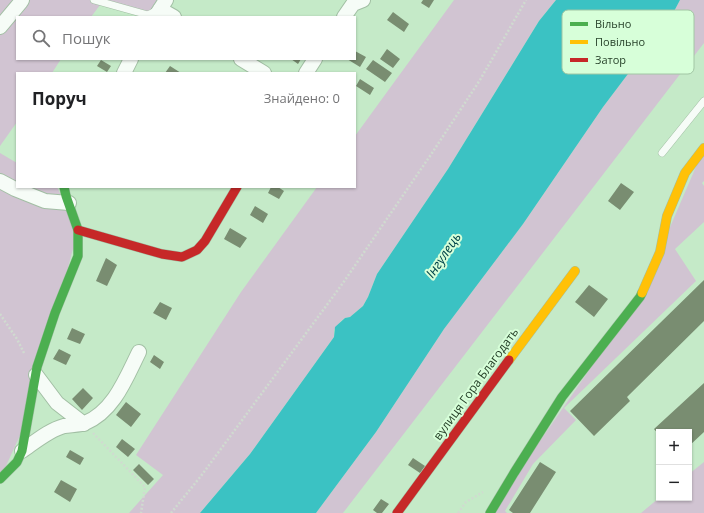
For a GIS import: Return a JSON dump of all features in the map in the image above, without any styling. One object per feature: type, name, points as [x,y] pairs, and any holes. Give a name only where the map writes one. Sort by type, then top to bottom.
[{"type":"street","points":[[0,26],[22,0]]},
{"type":"street","points":[[345,16],[353,4],[363,0]]},
{"type":"street","points":[[160,8],[172,16]]},
{"type":"street","points":[[125,72],[131,60]]},
{"type":"street","points":[[243,60],[262,72]]},
{"type":"street","points":[[307,72],[315,60]]},
{"type":"street","points":[[490,513],[562,397],[640,297],[660,252],[667,216],[685,173],[704,148]]},
{"type":"street","points":[[0,181],[15,189],[45,201],[69,203]]},
{"type":"street","points":[[0,479],[17,462],[22,451],[37,367],[55,313],[78,256],[78,230],[64,188]]},
{"type":"street","points":[[78,230],[162,254],[182,258],[197,250],[205,241],[236,188]]},
{"type":"street","name":"вулиця Гора Благодать","points":[[397,513],[575,270]]},
{"type":"street","points":[[22,451],[55,430],[64,426],[84,424],[102,413],[115,398],[139,352]]},
{"type":"street","points":[[36,374],[57,403],[84,424]]},
{"type":"lane","points":[[94,0],[148,15],[160,8]]},
{"type":"lane","points":[[662,153],[704,101]]},
{"type":"path","points":[[171,513],[201,476],[352,270],[480,80],[526,0]]},
{"type":"path","points":[[0,314],[17,339],[36,374]]},
{"type":"path","points":[[84,424],[145,487],[141,513]]},
{"type":"shaded area","points":[[0,0],[166,0],[148,15],[100,5],[92,16],[16,16],[16,60],[60,60],[53,72],[16,72],[16,123],[0,146]]},
{"type":"shaded area","points":[[454,0],[556,0],[539,21],[448,169],[377,274],[363,306],[350,317],[341,321],[334,330],[334,337],[250,454],[200,513],[129,513],[163,475],[136,455],[241,292],[316,188],[356,188],[356,135]]},
{"type":"shaded area","points":[[680,0],[704,0],[704,43],[694,56],[694,10],[675,10]]},
{"type":"shaded area","points":[[628,74],[680,74],[343,513],[316,513],[376,432],[444,329],[523,224],[603,107]]},
{"type":"shaded area","points":[[704,148],[704,181],[702,183],[704,186],[704,222],[675,249],[696,281],[564,408],[576,420],[533,464],[505,511],[507,513],[490,513],[640,297]]},
{"type":"shaded area","points":[[0,153],[16,162],[16,188],[57,188],[78,230],[28,418],[0,479]]},
{"type":"shaded area","points":[[704,462],[704,513],[641,513],[656,500],[692,501],[692,472]]},
{"type":"water","name":"Інгулець","points":[[556,0],[680,0],[675,10],[562,10],[562,74],[628,74],[603,107],[523,224],[444,329],[376,432],[316,513],[200,513],[250,454],[334,337],[335,327],[363,306],[377,274],[448,169],[539,21]]},
{"type":"building","points":[[423,0],[434,0],[429,8],[421,3]]},
{"type":"building","points":[[393,12],[409,24],[404,32],[387,20]]},
{"type":"building","points":[[387,49],[400,59],[393,68],[380,59]]},
{"type":"building","points":[[356,52],[366,57],[360,67],[349,60],[356,60]]},
{"type":"building","points":[[101,60],[111,66],[107,72],[97,66]]},
{"type":"building","points":[[292,60],[300,60],[298,64]]},
{"type":"building","points":[[373,60],[392,73],[385,82],[366,69]]},
{"type":"building","points":[[170,66],[179,72],[166,72]]},
{"type":"building","points":[[360,79],[374,88],[370,95],[356,86]]},
{"type":"building","points":[[621,183],[634,192],[620,210],[608,201]]},
{"type":"building","points":[[270,188],[280,188],[284,191],[279,199],[268,193]]},
{"type":"building","points":[[255,206],[268,214],[263,223],[250,215]]},
{"type":"building","points":[[230,228],[247,238],[240,248],[224,239]]},
{"type":"building","points":[[106,258],[117,265],[107,286],[96,281]]},
{"type":"building","points":[[704,280],[704,321],[627,397],[630,401],[594,436],[570,411]]},
{"type":"building","points":[[589,285],[608,299],[594,317],[575,302]]},
{"type":"building","points":[[160,302],[172,308],[166,320],[153,313]]},
{"type":"building","points":[[72,328],[85,334],[80,344],[67,339]]},
{"type":"building","points":[[59,349],[71,355],[66,365],[53,359]]},
{"type":"building","points":[[154,355],[164,362],[160,369],[150,362]]},
{"type":"building","points":[[704,383],[704,432],[692,443],[692,429],[656,429],[656,431],[654,429]]},
{"type":"building","points":[[83,388],[93,398],[82,410],[72,399]]},
{"type":"building","points":[[126,402],[141,414],[131,427],[116,415]]},
{"type":"building","points":[[122,439],[135,449],[128,457],[116,447]]},
{"type":"building","points":[[70,450],[84,458],[80,465],[66,457]]},
{"type":"building","points":[[413,458],[425,466],[420,473],[408,465]]},
{"type":"building","points":[[540,462],[556,472],[530,513],[513,513],[509,510]]},
{"type":"building","points":[[139,464],[154,479],[148,485],[133,470]]},
{"type":"building","points":[[61,480],[77,489],[70,502],[54,492]]},
{"type":"building","points":[[381,499],[389,504],[382,513],[377,513],[373,510]]},
{"type":"traffic: fast","points":[[0,479],[17,462],[22,451],[37,367],[55,313],[78,256],[78,230],[64,188]]},
{"type":"traffic: fast","points":[[490,513],[562,397],[642,293]]},
{"type":"traffic: slow","points":[[642,293],[660,252],[667,216],[685,173],[704,148]]},
{"type":"traffic: slow","points":[[509,360],[575,271]]},
{"type":"traffic: jam","points":[[78,230],[162,254],[182,257],[197,250],[205,241],[236,188]]},
{"type":"traffic: jam","points":[[397,513],[509,360]]}]
